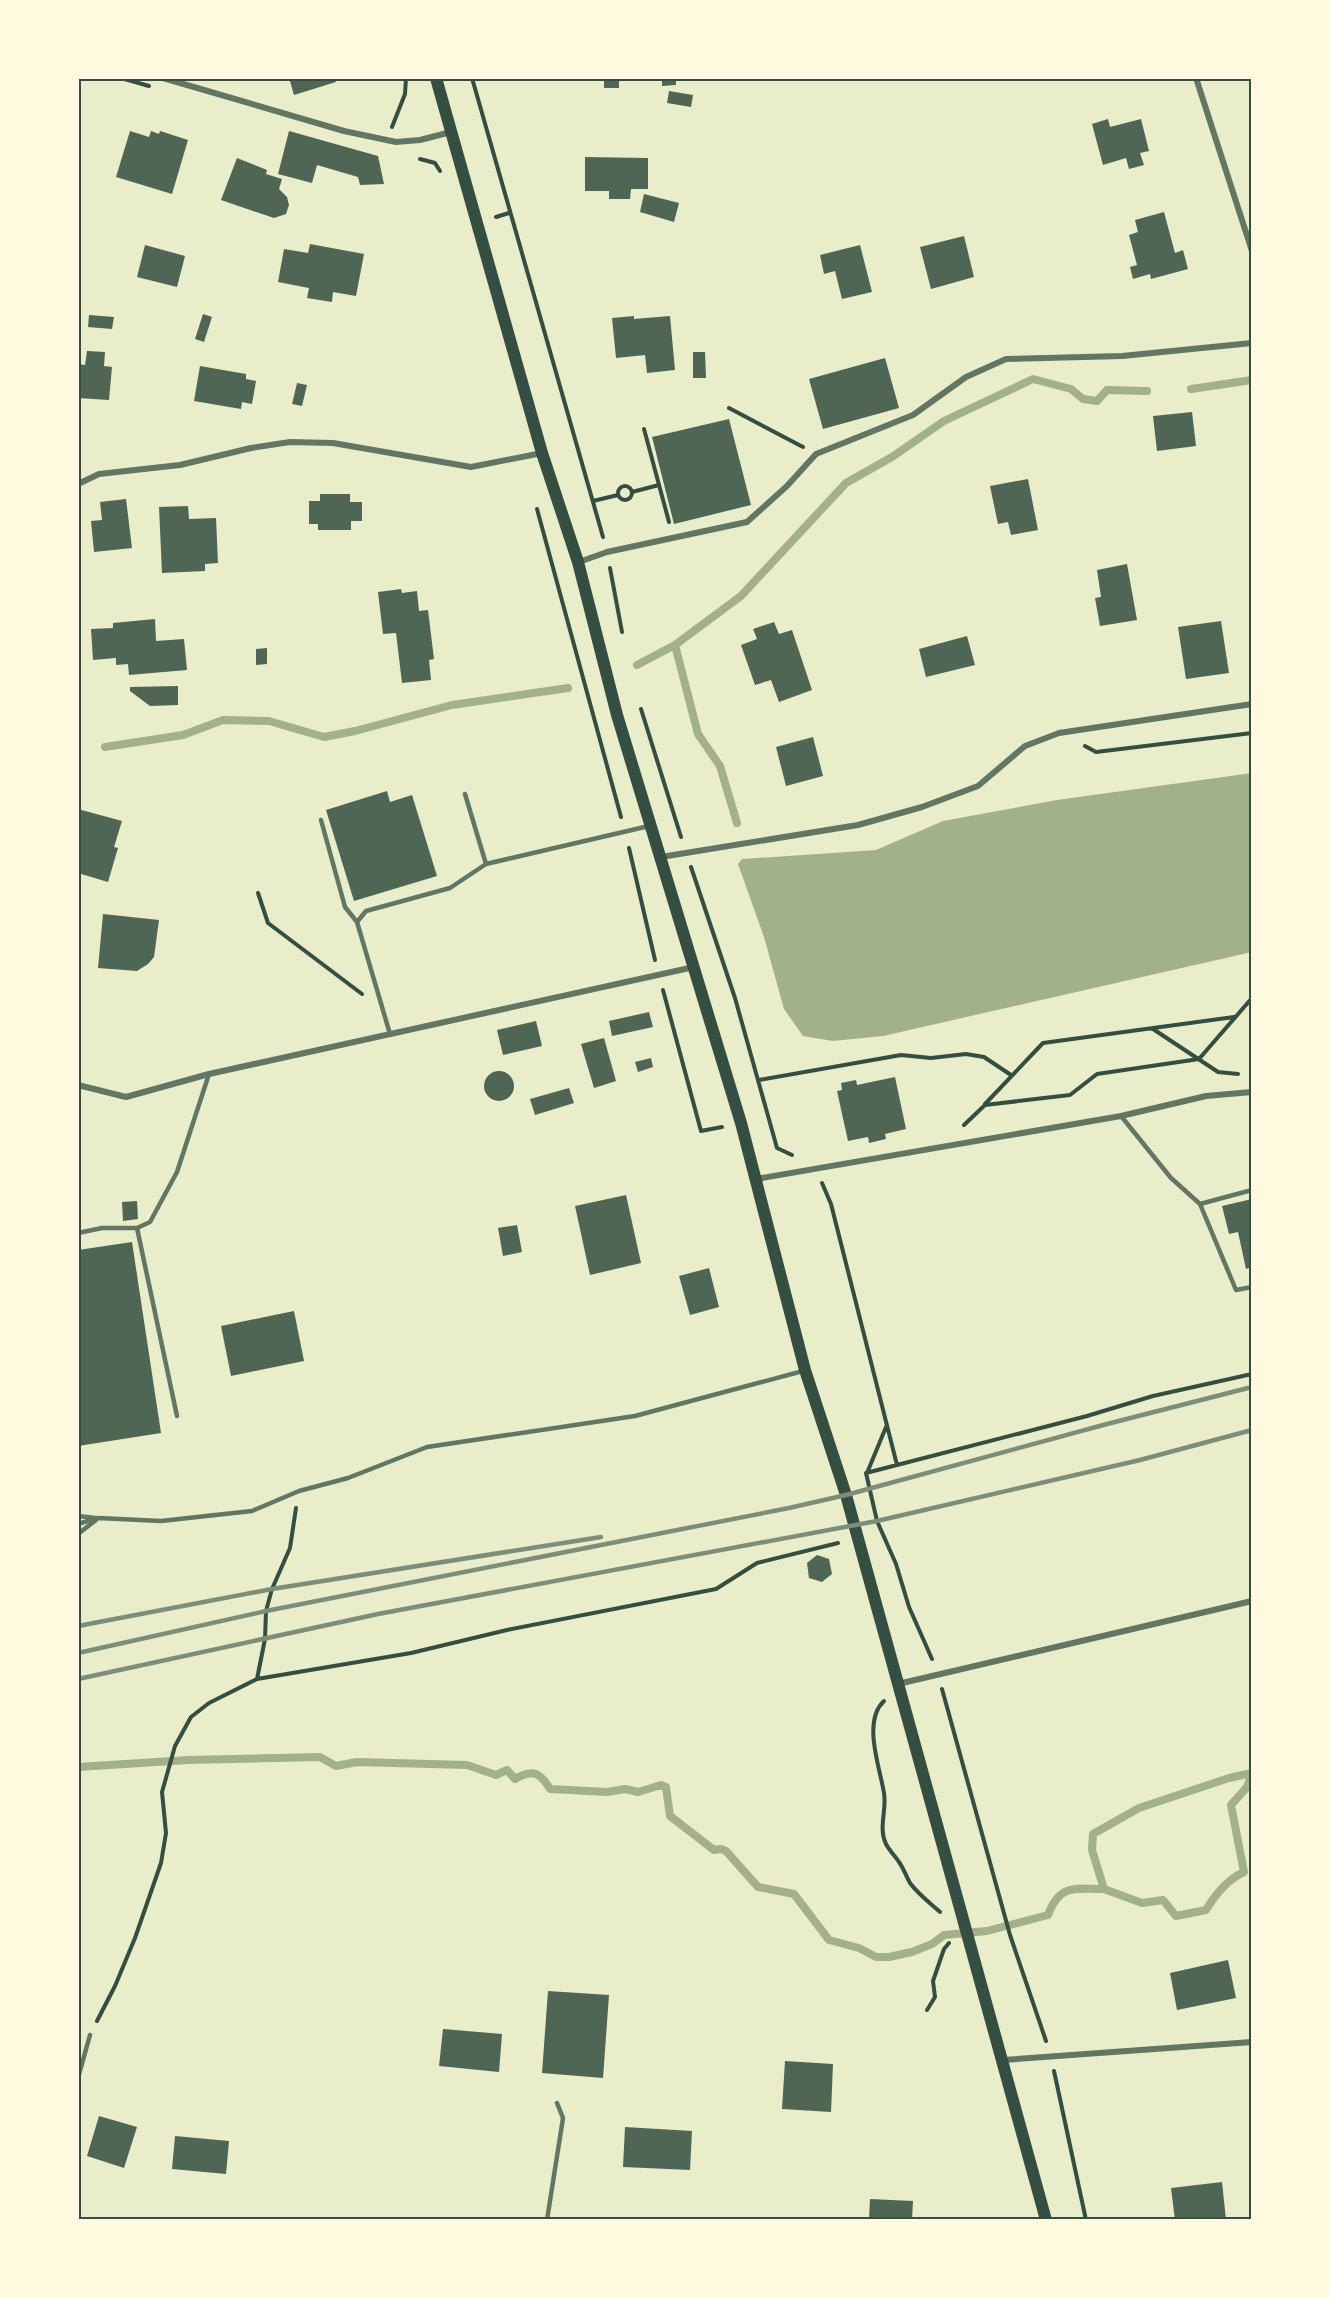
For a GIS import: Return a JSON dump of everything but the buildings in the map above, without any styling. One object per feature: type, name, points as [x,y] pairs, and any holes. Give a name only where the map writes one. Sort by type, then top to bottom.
[{"type":"main road","points":[[436,78],[542,453],[578,562],[617,715],[741,1123],[805,1370],[846,1495],[1046,2220]]},
{"type":"street","points":[[163,78],[344,131],[388,140],[420,140],[451,132]]},
{"type":"street","points":[[1196,78],[1252,251]]},
{"type":"street","points":[[578,562],[607,552],[747,522],[787,486],[816,454],[913,415],[966,377],[1006,359],[1122,356],[1252,343]]},
{"type":"street","points":[[78,484],[99,474],[180,465],[251,448],[290,442],[333,443],[471,467],[542,453]]},
{"type":"street","points":[[661,857],[858,825],[922,807],[978,786],[1025,747],[1059,733],[1252,704]]},
{"type":"street","points":[[78,1085],[126,1097],[209,1074],[694,967]]},
{"type":"street","points":[[755,1179],[1121,1116],[1206,1096],[1252,1092]]},
{"type":"street","points":[[897,1684],[1252,1601]]},
{"type":"street","points":[[1003,2060],[1252,2042]]},
{"type":"lane","points":[[465,794],[486,864]]},
{"type":"lane","points":[[321,820],[345,907],[357,922],[390,1034]]},
{"type":"lane","points":[[357,922],[366,911],[450,888],[486,864],[626,833],[652,825]]},
{"type":"lane","points":[[78,1233],[102,1228],[137,1228],[150,1222],[177,1172],[209,1074]]},
{"type":"lane","points":[[1121,1116],[1171,1178],[1200,1204],[1236,1290],[1252,1287]]},
{"type":"lane","points":[[1200,1204],[1252,1190]]},
{"type":"lane","points":[[137,1228],[177,1416]]},
{"type":"lane","points":[[78,1516],[161,1521],[252,1511],[299,1491],[348,1478],[426,1447],[635,1416],[805,1370]]},
{"type":"lane","points":[[78,1524],[98,1518]]},
{"type":"lane","points":[[78,1534],[98,1518]]},
{"type":"lane","points":[[78,2078],[90,2035]]},
{"type":"lane","points":[[547,2220],[563,2118],[557,2103]]},
{"type":"path","points":[[388,140],[405,94],[406,78]]},
{"type":"path","points":[[472,78],[607,552],[622,632]]},
{"type":"path","points":[[729,408],[810,451]]},
{"type":"path","points":[[644,429],[669,526]]},
{"type":"path","points":[[632,492],[659,485]]},
{"type":"path","points":[[623,486],[629,487],[632,492],[631,497],[627,500],[621,499],[618,495],[619,489],[623,486]]},
{"type":"path","points":[[593,501],[618,495]]},
{"type":"path","points":[[535,500],[626,833]]},
{"type":"path","points":[[641,709],[735,998],[777,1148],[816,1168],[831,1204],[897,1465]]},
{"type":"path","points":[[1077,742],[1096,753],[1252,733]]},
{"type":"path","points":[[632,859],[656,964]]},
{"type":"path","points":[[258,893],[268,923],[363,995]]},
{"type":"path","points":[[985,1105],[1071,1095],[1097,1074],[1198,1059],[1252,998]]},
{"type":"path","points":[[667,1004],[701,1131],[725,1126]]},
{"type":"path","points":[[962,1127],[1043,1043],[1234,1017]]},
{"type":"path","points":[[1153,1028],[1218,1072],[1245,1074]]},
{"type":"path","points":[[759,1080],[901,1054],[931,1058],[966,1054],[984,1057],[1011,1075]]},
{"type":"path","points":[[866,1473],[1087,1416],[1153,1396],[1252,1374]]},
{"type":"path","points":[[887,1426],[866,1473],[878,1521],[896,1564],[909,1606],[939,1675],[1002,1908],[1051,2055],[1086,2220]]},
{"type":"path","points":[[256,1678],[265,1639],[266,1611],[272,1589],[290,1548],[299,1491]]},
{"type":"path","points":[[90,2035],[115,1986],[135,1938],[161,1863],[165,1833],[162,1792],[167,1768],[175,1746],[191,1717],[209,1703],[256,1678],[411,1653],[507,1630],[716,1589],[757,1563],[857,1539]]},
{"type":"path","points":[[897,1684],[888,1698],[878,1707],[874,1721],[873,1738],[880,1783],[884,1793],[885,1842],[910,1883],[944,1916]]},
{"type":"path","points":[[927,2010],[935,1997],[933,1981],[944,1949],[950,1942]]},
{"type":"shaded area","points":[[1252,773],[1252,952],[883,1036],[833,1041],[803,1036],[784,1009],[764,937],[738,864],[742,859],[876,850],[943,821],[1057,800]]},
{"type":"waterway","points":[[637,665],[675,645],[741,596],[846,483],[892,457],[944,421],[1033,379],[1071,389],[1083,399],[1097,401],[1107,390],[1147,391]]},
{"type":"waterway","points":[[1191,389],[1252,380]]},
{"type":"waterway","points":[[675,645],[698,734],[720,766],[737,823]]},
{"type":"waterway","points":[[105,747],[183,735],[223,720],[269,721],[324,737],[452,705],[568,688]]},
{"type":"waterway","points":[[78,1767],[188,1760],[320,1757],[336,1766],[357,1762],[467,1765],[496,1775],[507,1770],[515,1779],[531,1773],[543,1779],[550,1789],[607,1792],[625,1789],[638,1792],[661,1785],[666,1787],[670,1816],[714,1850],[726,1851],[758,1887],[794,1894],[829,1940],[859,1948],[876,1957],[912,1952],[932,1944],[944,1935],[987,1931],[1048,1915],[1058,1897],[1063,1893],[1077,1889],[1104,1889],[1092,1850],[1093,1834],[1139,1808],[1229,1778],[1252,1773]]},
{"type":"waterway","points":[[1104,1889],[1142,1903],[1163,1900],[1176,1916],[1206,1910],[1222,1888],[1244,1872],[1231,1805],[1247,1787],[1252,1773]]},
{"type":"railway","points":[[78,1653],[266,1611],[789,1508],[846,1495],[1252,1387]]},
{"type":"railway","points":[[78,1679],[378,1614],[877,1521],[1140,1460],[1252,1430]]},
{"type":"railway","points":[[78,1626],[272,1589],[601,1537]]}]
